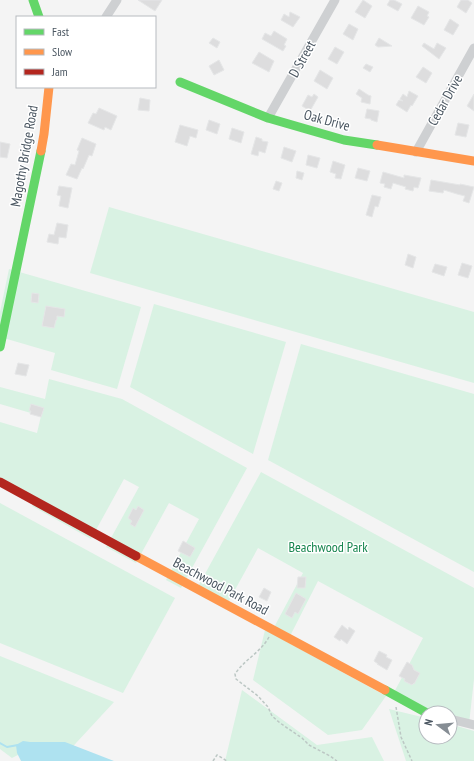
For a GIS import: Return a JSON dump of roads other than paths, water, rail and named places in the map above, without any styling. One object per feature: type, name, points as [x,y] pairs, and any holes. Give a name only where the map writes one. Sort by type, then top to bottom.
[{"type":"street","points":[[33,0],[39,16]]},
{"type":"street","points":[[107,16],[117,0]]},
{"type":"street","name":"D Street","points":[[268,118],[335,0]]},
{"type":"street","name":"Cedar Drive","points":[[416,152],[474,48]]},
{"type":"street","name":"Oak Drive","points":[[180,82],[268,118],[344,140],[474,161]]},
{"type":"street","name":"Magothy Bridge Road","points":[[0,347],[44,134],[49,88]]},
{"type":"street","name":"Beachwood Park Road","points":[[0,482],[418,708]]},
{"type":"street","points":[[458,721],[474,725]]},
{"type":"water","points":[[23,741],[65,742],[114,761],[21,761],[17,753],[16,745]]},
{"type":"waterway","points":[[0,743],[7,747],[18,745]]},
{"type":"park label","name":"Beachwood Park","points":[[328,547]]}]
